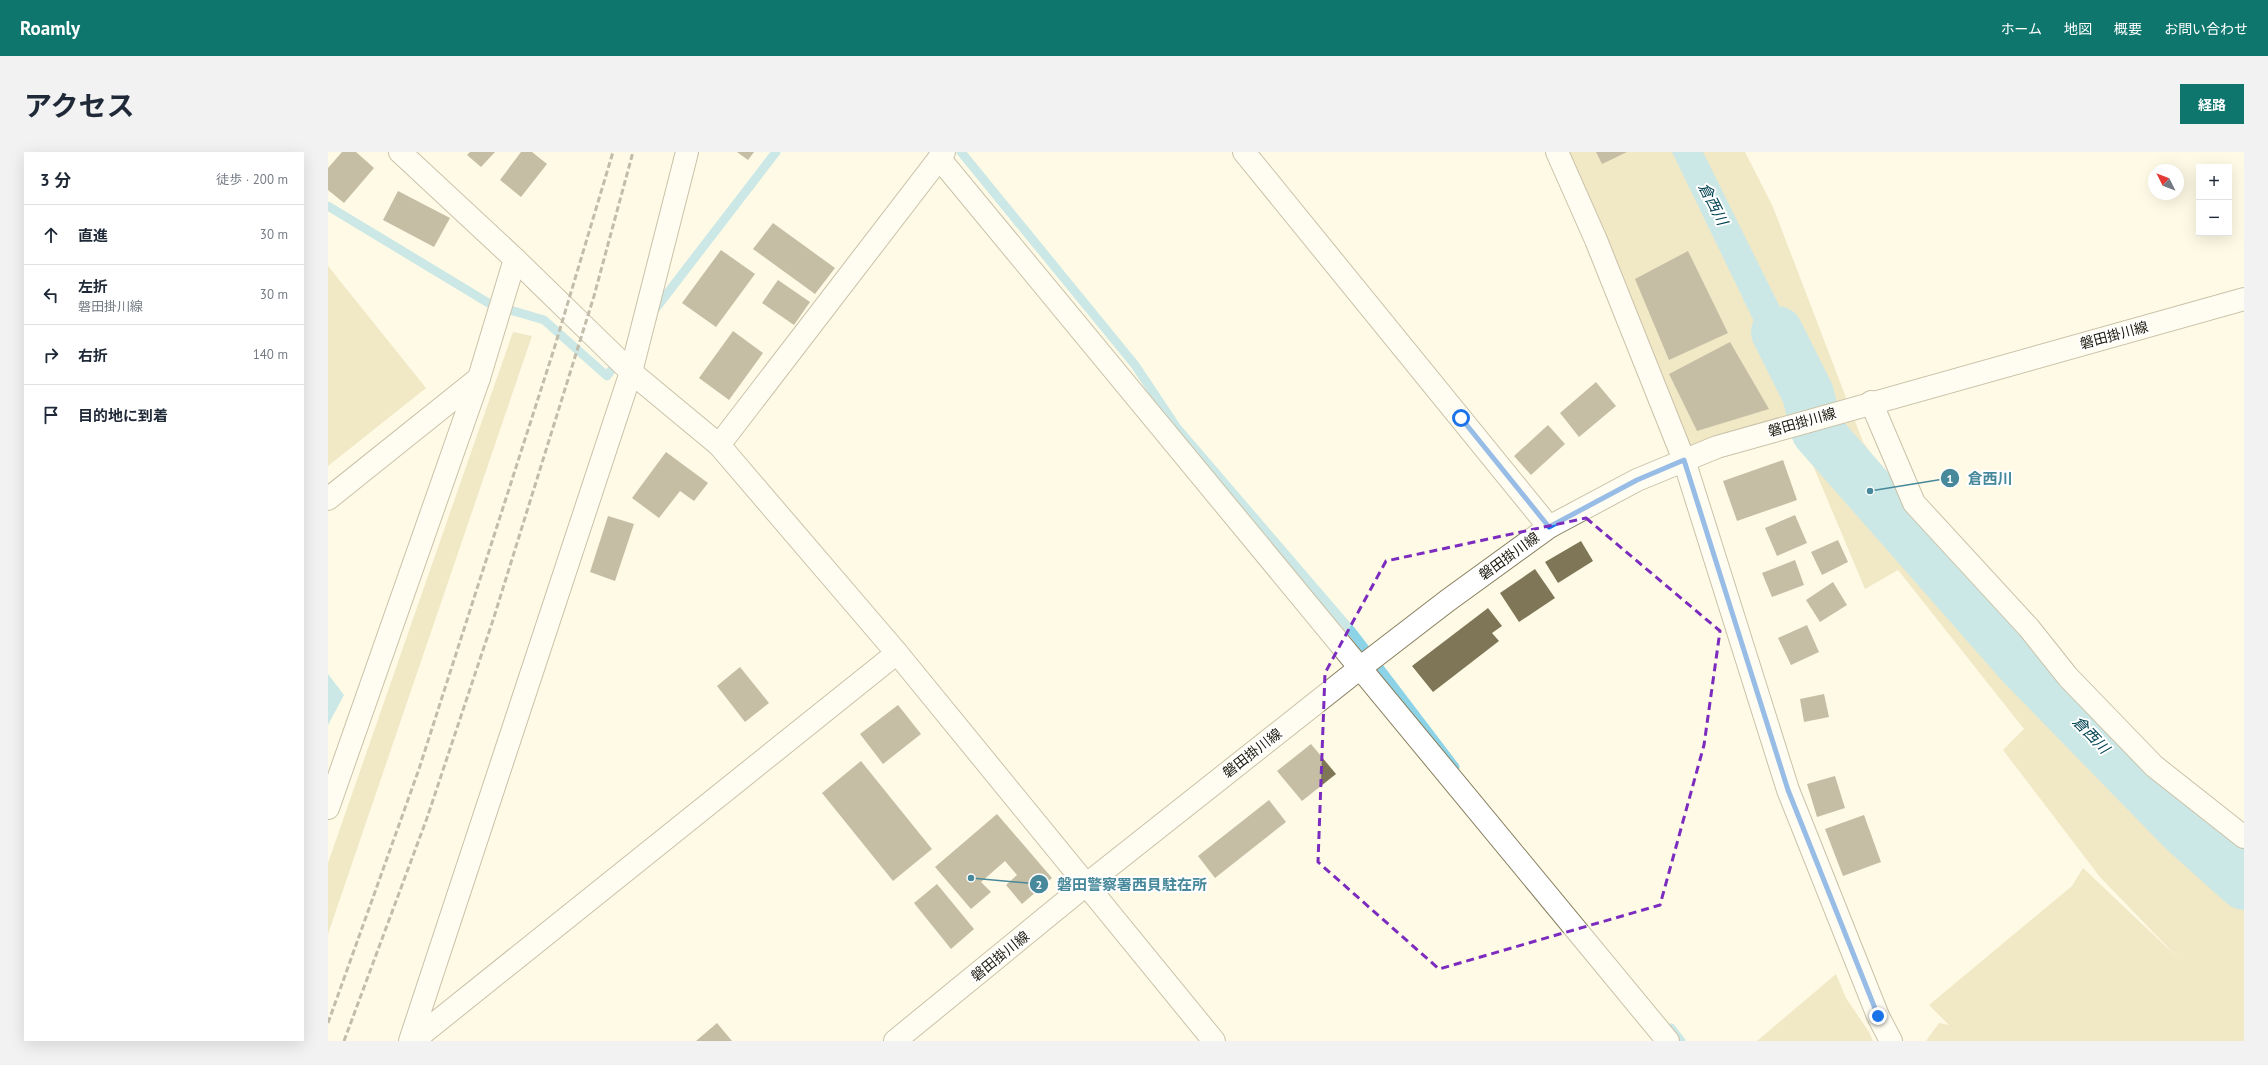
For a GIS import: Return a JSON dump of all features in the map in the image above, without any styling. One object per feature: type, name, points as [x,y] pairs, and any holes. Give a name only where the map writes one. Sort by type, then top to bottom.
[{"type":"street","points":[[400,152],[515,259],[631,372],[719,445],[897,653],[1214,1041]]},
{"type":"street","points":[[410,1041],[631,372],[688,152]]},
{"type":"street","points":[[1244,152],[1549,527]]},
{"type":"street","points":[[1557,152],[1596,240],[1684,460],[1788,790],[1878,1016],[1891,1041]]},
{"type":"street","points":[[719,445],[942,155],[1360,668],[1668,1041]]},
{"type":"street","points":[[328,808],[479,378],[515,259]]},
{"type":"street","name":"磐田掛川線","points":[[895,1041],[1087,884],[1360,668],[1447,601],[1549,527],[1637,480],[1717,447],[1871,402],[2244,299]]},
{"type":"street","points":[[328,499],[479,378]]},
{"type":"street","points":[[1871,402],[1914,503],[2029,628],[2068,677],[2154,766],[2244,837]]},
{"type":"street","points":[[414,1041],[897,653]]},
{"type":"highlighted area","points":[[1586,518],[1720,631],[1704,745],[1660,905],[1439,969],[1318,862],[1325,673],[1386,561]]},
{"type":"shaded area","points":[[1557,152],[1745,152],[1773,207],[1863,442],[1931,534],[2026,640],[2107,736],[2194,814],[2244,852],[2244,1041],[1926,1041],[1939,1023],[1949,1025],[1929,1005],[2072,886],[2083,868],[2177,957],[2100,877],[2003,750],[2024,729],[1898,570],[1865,589],[1796,425],[1684,460]]},
{"type":"shaded area","points":[[328,266],[426,388],[328,466]]},
{"type":"shaded area","points":[[513,332],[532,336],[328,934],[328,863]]},
{"type":"shaded area","points":[[1836,974],[1846,998],[1869,1032],[1873,1041],[1757,1041]]},
{"type":"water","points":[[1672,152],[1703,152],[1821,390],[1793,402]]},
{"type":"water","points":[[328,674],[344,695],[328,725]]},
{"type":"building","points":[[342,152],[356,152],[374,168],[344,203],[328,190],[328,168]]},
{"type":"building","points":[[470,152],[495,152],[481,167],[467,155]]},
{"type":"building","points":[[521,152],[532,152],[547,164],[521,197],[500,180]]},
{"type":"building","points":[[737,152],[754,152],[748,160]]},
{"type":"building","points":[[1596,152],[1627,152],[1602,164]]},
{"type":"building","points":[[398,191],[450,218],[434,247],[383,220]]},
{"type":"building","points":[[773,223],[835,268],[815,294],[753,249]]},
{"type":"building","points":[[721,250],[755,274],[716,327],[682,303]]},
{"type":"building","points":[[1688,251],[1728,333],[1669,360],[1635,279]]},
{"type":"building","points":[[778,280],[810,302],[794,325],[762,303]]},
{"type":"building","points":[[733,331],[763,353],[729,400],[699,378]]},
{"type":"building","points":[[1730,342],[1769,409],[1697,431],[1669,374]]},
{"type":"building","points":[[1596,382],[1616,406],[1579,437],[1560,413]]},
{"type":"building","points":[[1548,425],[1565,444],[1531,475],[1514,456]]},
{"type":"building","points":[[666,452],[708,483],[694,501],[680,491],[659,518],[632,498]]},
{"type":"building","points":[[1783,460],[1797,500],[1737,521],[1723,481]]},
{"type":"building","points":[[1795,515],[1807,543],[1777,556],[1765,528]]},
{"type":"building","points":[[608,516],[634,524],[615,581],[590,572]]},
{"type":"building","points":[[1838,540],[1848,562],[1822,575],[1811,552]]},
{"type":"building","points":[[1581,541],[1593,561],[1558,583],[1545,562]]},
{"type":"building","points":[[1795,560],[1804,585],[1772,597],[1762,573]]},
{"type":"building","points":[[1535,569],[1555,598],[1519,622],[1500,593]]},
{"type":"building","points":[[1833,582],[1847,605],[1820,622],[1806,600]]},
{"type":"building","points":[[1488,608],[1502,626],[1492,633],[1499,641],[1433,692],[1412,666]]},
{"type":"building","points":[[1807,625],[1819,652],[1791,665],[1778,638]]},
{"type":"building","points":[[740,667],[769,703],[745,722],[717,686]]},
{"type":"building","points":[[1824,694],[1829,717],[1804,722],[1800,699]]},
{"type":"building","points":[[898,705],[921,734],[883,764],[860,734]]},
{"type":"building","points":[[1311,744],[1336,774],[1302,801],[1277,771]]},
{"type":"building","points":[[861,761],[932,849],[893,881],[822,793]]},
{"type":"building","points":[[1835,776],[1845,808],[1817,817],[1807,784]]},
{"type":"building","points":[[1269,800],[1286,822],[1215,878],[1198,856]]},
{"type":"building","points":[[997,814],[1052,878],[1022,904],[1006,885],[1017,875],[1005,861],[981,882],[991,892],[971,909],[935,867]]},
{"type":"building","points":[[1864,815],[1881,862],[1843,876],[1825,829]]},
{"type":"building","points":[[937,884],[974,929],[951,949],[914,903]]},
{"type":"building","points":[[717,1023],[732,1041],[696,1041]]},
{"type":"waterway","points":[[653,312],[776,152]]},
{"type":"waterway","points":[[961,152],[1135,365],[1177,428],[1353,633],[1455,767]]},
{"type":"waterway","points":[[328,206],[490,304],[544,320],[607,376],[619,359]]},
{"type":"waterway","name":"倉西川","points":[[1777,332],[1808,394],[1817,431],[2023,665],[2185,831],[2244,884]]},
{"type":"waterway","points":[[1671,1028],[1681,1041]]},
{"type":"railway","points":[[328,1023],[419,769],[554,349],[613,152]]},
{"type":"railway","points":[[344,1041],[427,818],[494,617],[594,296],[633,152]]},
{"type":"place","name":"倉西川","points":[[1870,491]]},
{"type":"place","name":"磐田警察署西貝駐在所","points":[[971,878]]},
{"type":"route","points":[[1461,418],[1549,527],[1637,480],[1684,460],[1788,790],[1878,1016]]}]
